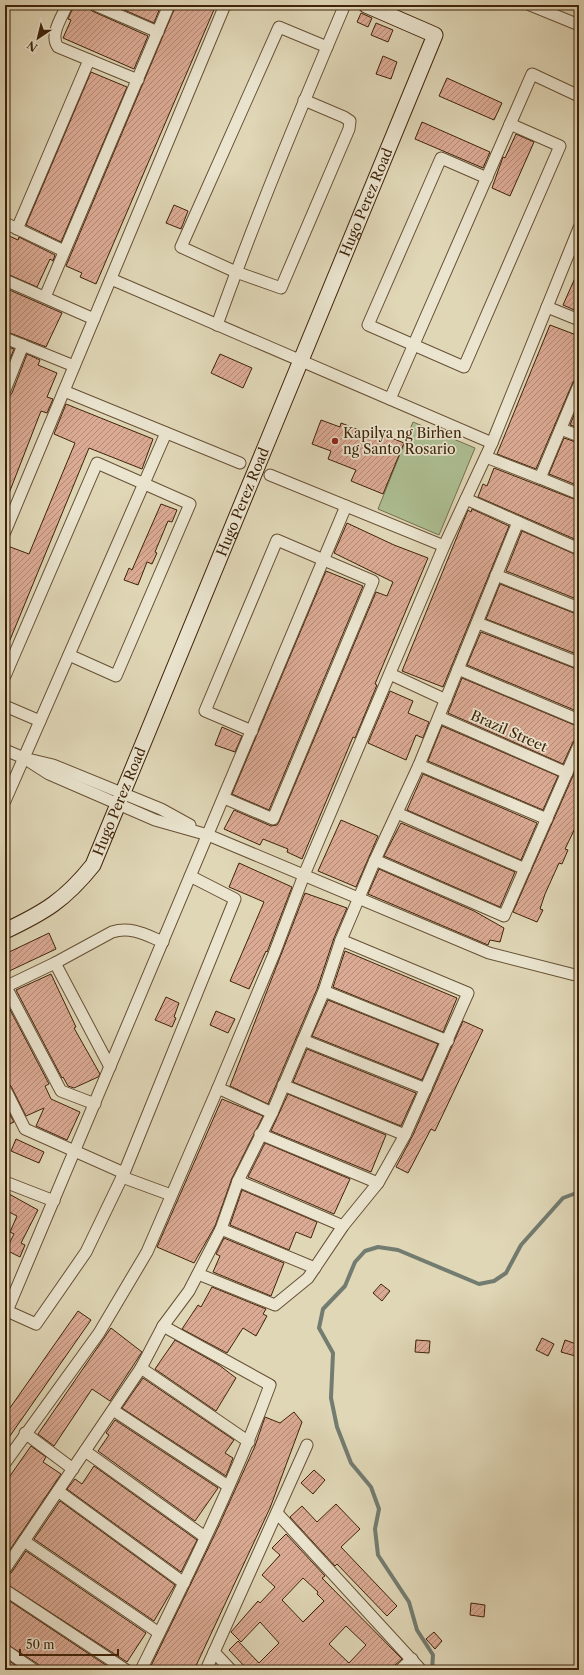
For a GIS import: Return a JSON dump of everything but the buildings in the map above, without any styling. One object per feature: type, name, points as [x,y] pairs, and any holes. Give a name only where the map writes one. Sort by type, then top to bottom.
[{"type":"street","points":[[67,5],[55,36],[55,42],[58,47],[138,80]]},
{"type":"street","points":[[95,5],[158,32]]},
{"type":"street","points":[[45,297],[169,5]]},
{"type":"street","points":[[5,532],[225,5]]},
{"type":"street","name":"Hugo Perez Road","points":[[5,931],[31,919],[58,902],[78,884],[93,866],[435,35],[366,5]]},
{"type":"street","points":[[530,5],[579,25]]},
{"type":"street","points":[[217,325],[236,272],[304,100],[343,9]]},
{"type":"street","points":[[304,100],[344,117],[350,121],[349,129],[280,288],[236,272],[182,247],[279,27],[327,48]]},
{"type":"street","points":[[18,229],[89,60]]},
{"type":"street","points":[[390,399],[532,74],[579,96]]},
{"type":"street","points":[[487,178],[441,158],[368,325],[464,367],[560,146],[510,124]]},
{"type":"street","points":[[5,223],[64,251]]},
{"type":"street","points":[[5,1463],[99,1332],[147,1252],[218,1088],[274,954],[304,875],[444,546],[492,443],[579,228]]},
{"type":"street","points":[[111,279],[492,443]]},
{"type":"street","points":[[5,280],[94,319]]},
{"type":"street","points":[[547,307],[579,320]]},
{"type":"street","points":[[5,338],[74,366]]},
{"type":"street","points":[[5,390],[23,345]]},
{"type":"street","points":[[540,478],[579,385]]},
{"type":"street","points":[[64,391],[240,463]]},
{"type":"street","points":[[561,429],[579,436]]},
{"type":"street","points":[[6,797],[166,433]]},
{"type":"street","points":[[486,456],[579,494]]},
{"type":"street","points":[[5,676],[97,463],[190,504],[116,676],[69,655]]},
{"type":"street","points":[[270,475],[444,546]]},
{"type":"street","points":[[466,500],[579,549]]},
{"type":"street","points":[[190,876],[235,899],[123,1175],[86,1252],[36,1324],[7,1311],[190,876],[224,798],[346,506]]},
{"type":"street","points":[[5,1569],[141,1368],[163,1326],[189,1291],[221,1229],[238,1181],[260,1134],[272,1113],[324,991],[341,940],[375,860],[419,765],[518,522]]},
{"type":"street","points":[[224,798],[272,819],[372,581],[277,540],[205,711],[252,731]]},
{"type":"street","points":[[496,575],[579,608]]},
{"type":"street","points":[[478,623],[579,663]]},
{"type":"street","points":[[458,670],[579,720]]},
{"type":"street","points":[[390,674],[446,700]]},
{"type":"street","points":[[5,706],[40,721]]},
{"type":"street","name":"Brazil Street","points":[[439,717],[567,773]]},
{"type":"street","points":[[375,860],[504,916],[579,745]]},
{"type":"street","points":[[5,750],[24,758],[53,765],[120,799],[161,809],[208,835],[489,953],[579,976]]},
{"type":"street","points":[[419,765],[547,819]]},
{"type":"street","points":[[397,813],[524,869]]},
{"type":"street","points":[[95,1104],[61,1091],[5,987],[55,963],[112,932],[121,929],[132,930],[163,942]]},
{"type":"street","points":[[198,1274],[275,1305],[308,1278],[343,1226],[378,1184],[405,1135],[448,1041],[468,993],[341,940]]},
{"type":"street","points":[[55,963],[110,1067]]},
{"type":"street","points":[[324,991],[448,1041]]},
{"type":"street","points":[[303,1040],[426,1089]]},
{"type":"street","points":[[283,1085],[405,1135]]},
{"type":"street","points":[[218,1088],[272,1113]]},
{"type":"street","points":[[5,1089],[25,1129],[75,1151],[123,1175],[171,1195]]},
{"type":"street","points":[[260,1134],[378,1184]]},
{"type":"street","points":[[238,1181],[343,1226]]},
{"type":"street","points":[[5,1182],[54,1201]]},
{"type":"street","points":[[221,1229],[315,1268]]},
{"type":"street","points":[[141,1670],[206,1537],[249,1442],[270,1385],[163,1326]]},
{"type":"street","points":[[141,1368],[249,1442]]},
{"type":"street","points":[[113,1410],[228,1486]]},
{"type":"street","points":[[25,1434],[73,1469]]},
{"type":"street","points":[[206,1670],[307,1445]]},
{"type":"street","points":[[85,1451],[206,1537]]},
{"type":"street","points":[[58,1491],[184,1582]]},
{"type":"street","points":[[278,1512],[421,1670]]},
{"type":"street","points":[[24,1541],[159,1633]]},
{"type":"street","points":[[5,1590],[126,1670]]},
{"type":"street","points":[[5,1650],[34,1670]]},
{"type":"street","points":[[214,1652],[231,1670]]},
{"type":"street","points":[[400,1670],[412,1659]]},
{"type":"green space","points":[[413,422],[475,448],[439,535],[378,509]]},
{"type":"waterway","points":[[579,1120],[576,1127],[579,1144]]},
{"type":"waterway","points":[[432,1670],[433,1655],[417,1630],[409,1602],[378,1555],[375,1529],[379,1509],[371,1487],[351,1463],[337,1427],[331,1398],[333,1353],[319,1328],[323,1309],[345,1286],[355,1262],[365,1251],[378,1247],[398,1250],[479,1284],[494,1281],[506,1273],[521,1245],[563,1198],[579,1192]]},
{"type":"place","name":"Kapilya ng Birhen ng Santo Rosario","points":[[335,441]]}]
